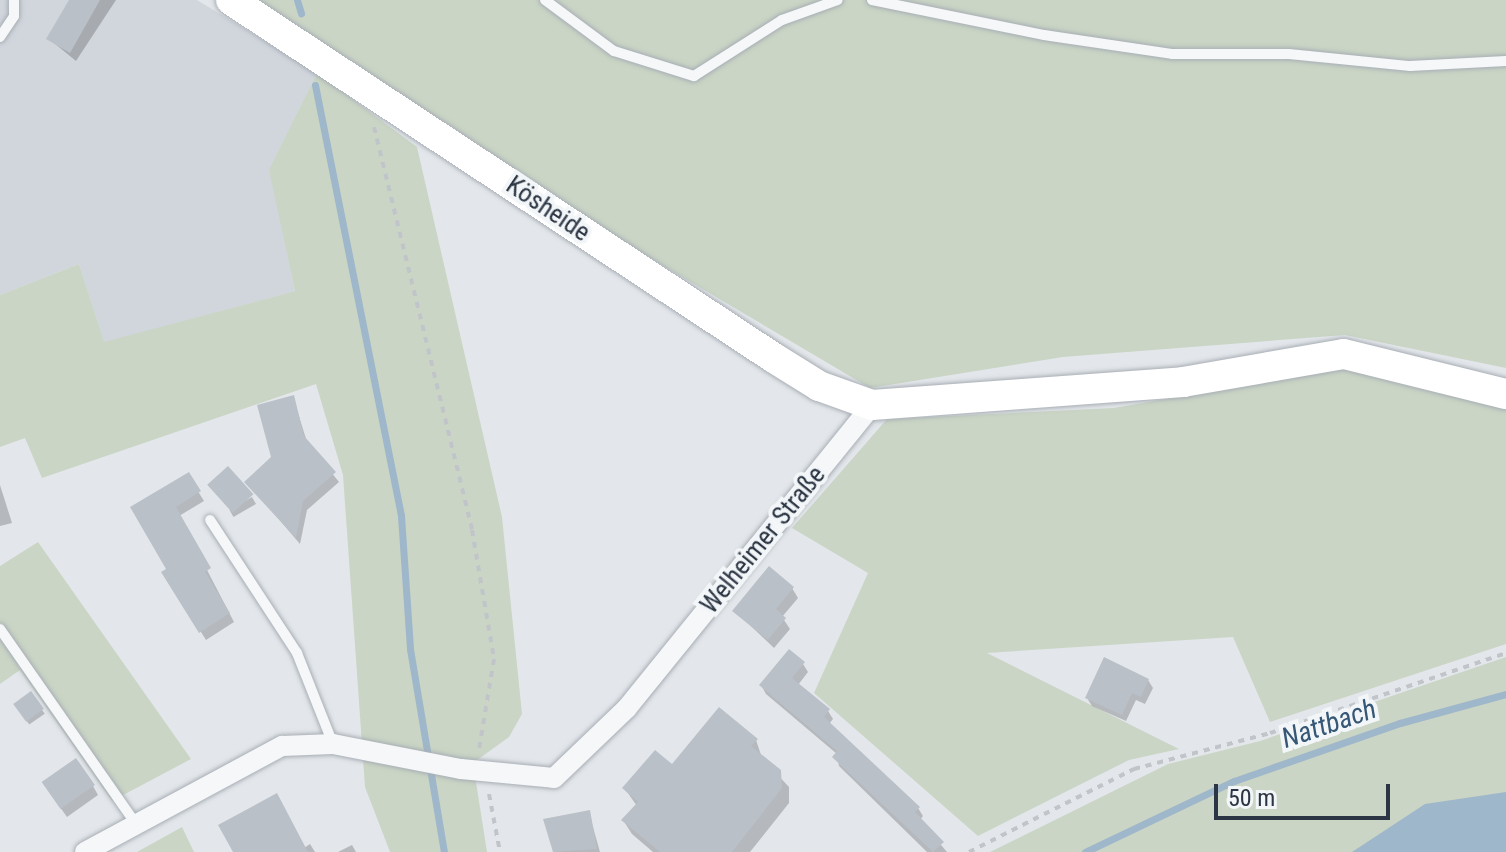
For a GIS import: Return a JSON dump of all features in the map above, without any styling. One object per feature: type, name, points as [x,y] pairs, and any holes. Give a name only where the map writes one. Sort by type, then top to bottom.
[{"type":"street","name":"Kösheide","points":[[231,0],[774,358],[819,386],[872,405]]},
{"type":"street","points":[[872,405],[1183,382],[1268,363],[1344,354],[1506,394]]},
{"type":"street","name":"Welheimer Straße","points":[[85,852],[282,746],[333,744],[461,769],[554,778],[605,729],[872,405]]},
{"type":"lane","points":[[0,37],[14,16],[14,0]]},
{"type":"lane","points":[[545,0],[614,51],[694,76],[782,20],[838,0]]},
{"type":"lane","points":[[872,0],[1044,35],[1172,54],[1289,54],[1410,66],[1506,61]]},
{"type":"lane","points":[[210,520],[297,653],[333,744]]},
{"type":"lane","points":[[0,629],[136,824]]},
{"type":"path","points":[[364,85],[472,530],[494,659],[478,744],[500,852]]},
{"type":"path","points":[[969,852],[1134,769],[1270,733],[1506,653]]},
{"type":"shaded area","points":[[0,0],[197,0],[317,73],[270,170],[295,291],[104,343],[79,264],[0,295]]},
{"type":"green space","points":[[255,0],[1506,0],[1506,368],[1345,335],[1063,357],[870,388],[628,245]]},
{"type":"green space","points":[[317,73],[417,147],[502,517],[522,714],[509,737],[473,763],[487,852],[390,852],[365,787],[343,475],[316,384],[42,478],[25,438],[0,447],[0,295],[79,264],[104,342],[295,291],[269,170]]},
{"type":"green space","points":[[1350,366],[1506,407],[1506,644],[1270,722],[1233,637],[987,653],[1179,749],[1129,760],[978,836],[814,693],[868,573],[792,528],[887,419],[1114,408]]},
{"type":"green space","points":[[38,542],[191,759],[112,801],[20,670],[0,684],[0,566]]},
{"type":"green space","points":[[1506,657],[1506,852],[990,852],[1168,764],[1260,741]]},
{"type":"green space","points":[[182,827],[194,852],[137,852]]},
{"type":"water","points":[[1506,792],[1506,852],[1352,852],[1425,804]]},
{"type":"building","points":[[69,0],[100,0],[70,53],[46,39]]},
{"type":"building","points":[[294,395],[304,436],[336,472],[303,501],[296,538],[244,482],[271,457],[257,405]]},
{"type":"building","points":[[228,466],[253,494],[233,513],[207,485]]},
{"type":"building","points":[[189,472],[201,491],[176,507],[211,568],[205,572],[230,613],[199,633],[161,572],[166,569],[130,507]]},
{"type":"building","points":[[769,566],[794,587],[776,609],[786,618],[768,640],[732,611]]},
{"type":"building","points":[[789,649],[805,662],[792,678],[830,709],[824,717],[920,807],[915,812],[944,842],[933,852],[832,757],[837,751],[759,685]]},
{"type":"building","points":[[1104,657],[1149,679],[1141,697],[1132,693],[1122,715],[1085,698]]},
{"type":"building","points":[[31,691],[44,709],[26,722],[13,704]]},
{"type":"building","points":[[719,707],[758,739],[751,746],[781,770],[782,788],[732,852],[660,852],[621,820],[638,802],[622,788],[655,750],[672,764]]},
{"type":"building","points":[[76,758],[95,785],[61,809],[42,782]]},
{"type":"building","points":[[277,793],[308,852],[233,852],[218,825]]},
{"type":"building","points":[[590,810],[597,849],[553,852],[543,819]]},
{"type":"waterway","points":[[297,0],[301,13]]},
{"type":"waterway","points":[[315,85],[401,516],[410,649],[444,852]]},
{"type":"waterway","name":"Nattbach","points":[[1085,852],[1234,781],[1400,723],[1506,694]]}]
